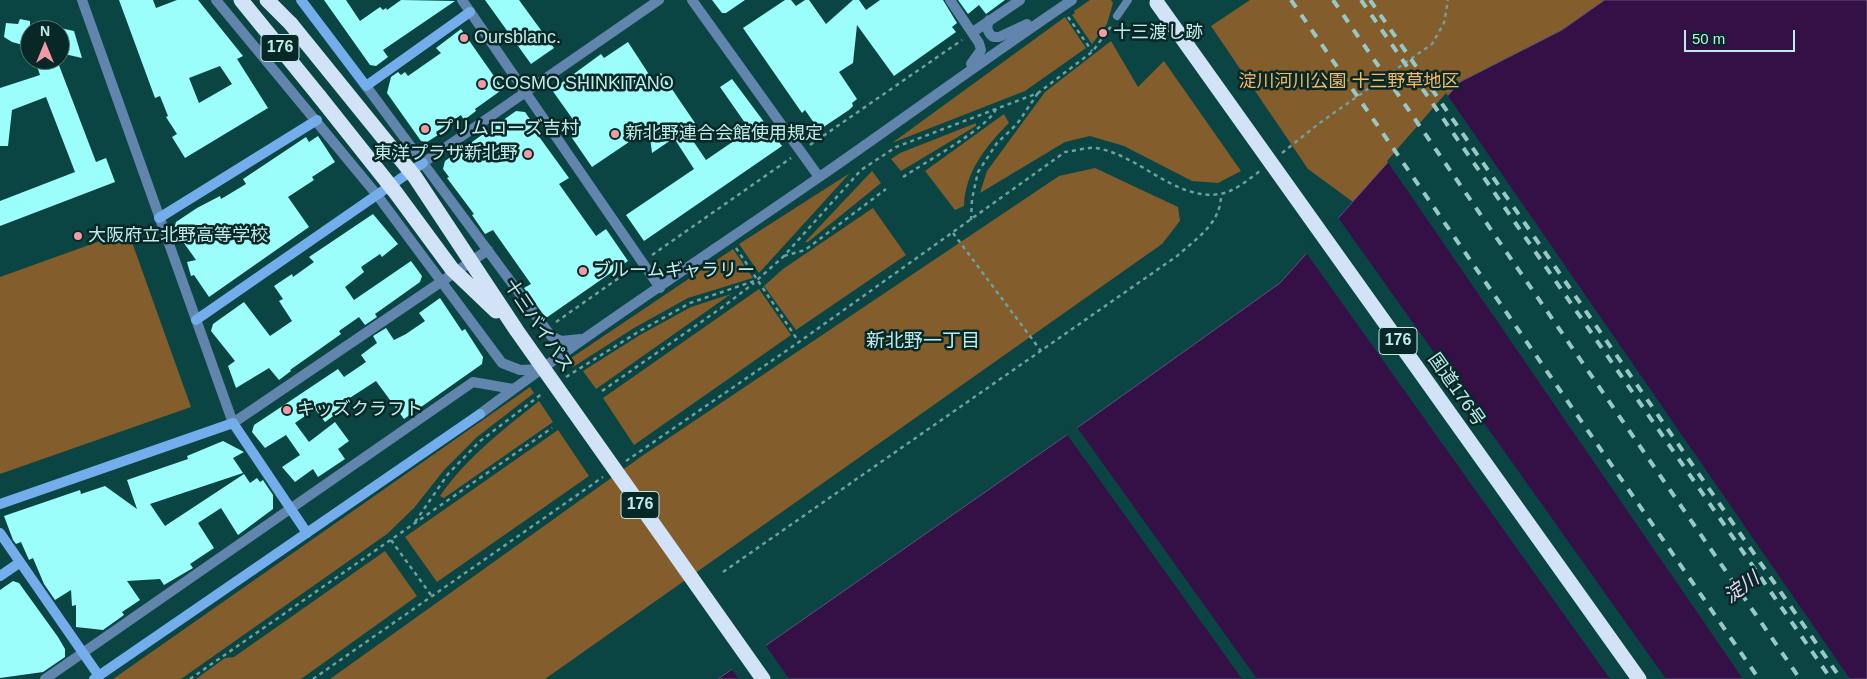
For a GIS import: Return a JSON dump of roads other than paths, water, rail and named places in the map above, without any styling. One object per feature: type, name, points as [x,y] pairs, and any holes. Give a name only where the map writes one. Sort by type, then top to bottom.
[{"type":"highway","name":"176","points":[[241,0],[396,192],[452,268],[517,331]]},
{"type":"highway","name":"176","points":[[267,0],[291,24]]},
{"type":"highway","name":"十三バイパス","points":[[273,0],[415,177],[517,331],[763,679]]},
{"type":"highway","name":"国道176号","points":[[1156,1],[1639,679]]},
{"type":"street","points":[[82,0],[234,423],[307,533]]},
{"type":"street","points":[[216,0],[377,195],[443,281],[502,363],[520,370],[540,369]]},
{"type":"street","points":[[301,0],[551,336],[561,341],[586,338]]},
{"type":"street","points":[[462,0],[660,288]]},
{"type":"street","points":[[196,320],[660,0]]},
{"type":"street","points":[[692,0],[819,177]]},
{"type":"street","points":[[950,0],[973,32],[981,50],[978,57],[963,74]]},
{"type":"street","points":[[973,32],[1020,0]]},
{"type":"street","points":[[0,533],[82,653],[96,677],[480,414],[540,369],[660,288],[963,74],[1072,0]]},
{"type":"street","points":[[989,20],[986,27],[988,33],[993,37],[999,37],[1061,7]]},
{"type":"street","points":[[366,86],[470,12]]},
{"type":"street","points":[[160,218],[317,120]]},
{"type":"street","points":[[0,504],[234,423],[488,250]]},
{"type":"street","points":[[45,679],[473,382],[513,389]]},
{"type":"street","points":[[0,576],[19,563]]},
{"type":"lane","points":[[1117,16],[1128,0]]},
{"type":"water","name":"淀川","points":[[1605,0],[1867,0],[1867,679],[718,679],[1280,283],[1460,82],[1562,30]]},
{"type":"railway","points":[[1291,0],[1759,679]]},
{"type":"railway","points":[[1333,0],[1800,679]]},
{"type":"railway","points":[[1361,0],[1831,679]]},
{"type":"railway","points":[[1370,0],[1841,679]]},
{"type":"place","name":"十三渡し跡","points":[[1103,33]]},
{"type":"place","name":"Oursblanc.","points":[[464,38]]},
{"type":"place","name":"COSMO SHINKITANO","points":[[482,84]]},
{"type":"place","name":"プリムローズ吉村","points":[[425,129]]},
{"type":"place","name":"新北野連合会館使用規定","points":[[615,134]]},
{"type":"place","name":"東洋プラザ新北野","points":[[528,154]]},
{"type":"place","name":"大阪府立北野高等学校","points":[[78,236]]},
{"type":"place","name":"ブルームギャラリー","points":[[583,271]]},
{"type":"place","name":"キッズクラフト","points":[[287,410]]},
{"type":"district","name":"新北野一丁目","points":[[923,342]]},
{"type":"park label","name":"淀川河川公園 十三野草地区","points":[[1349,82]]}]
